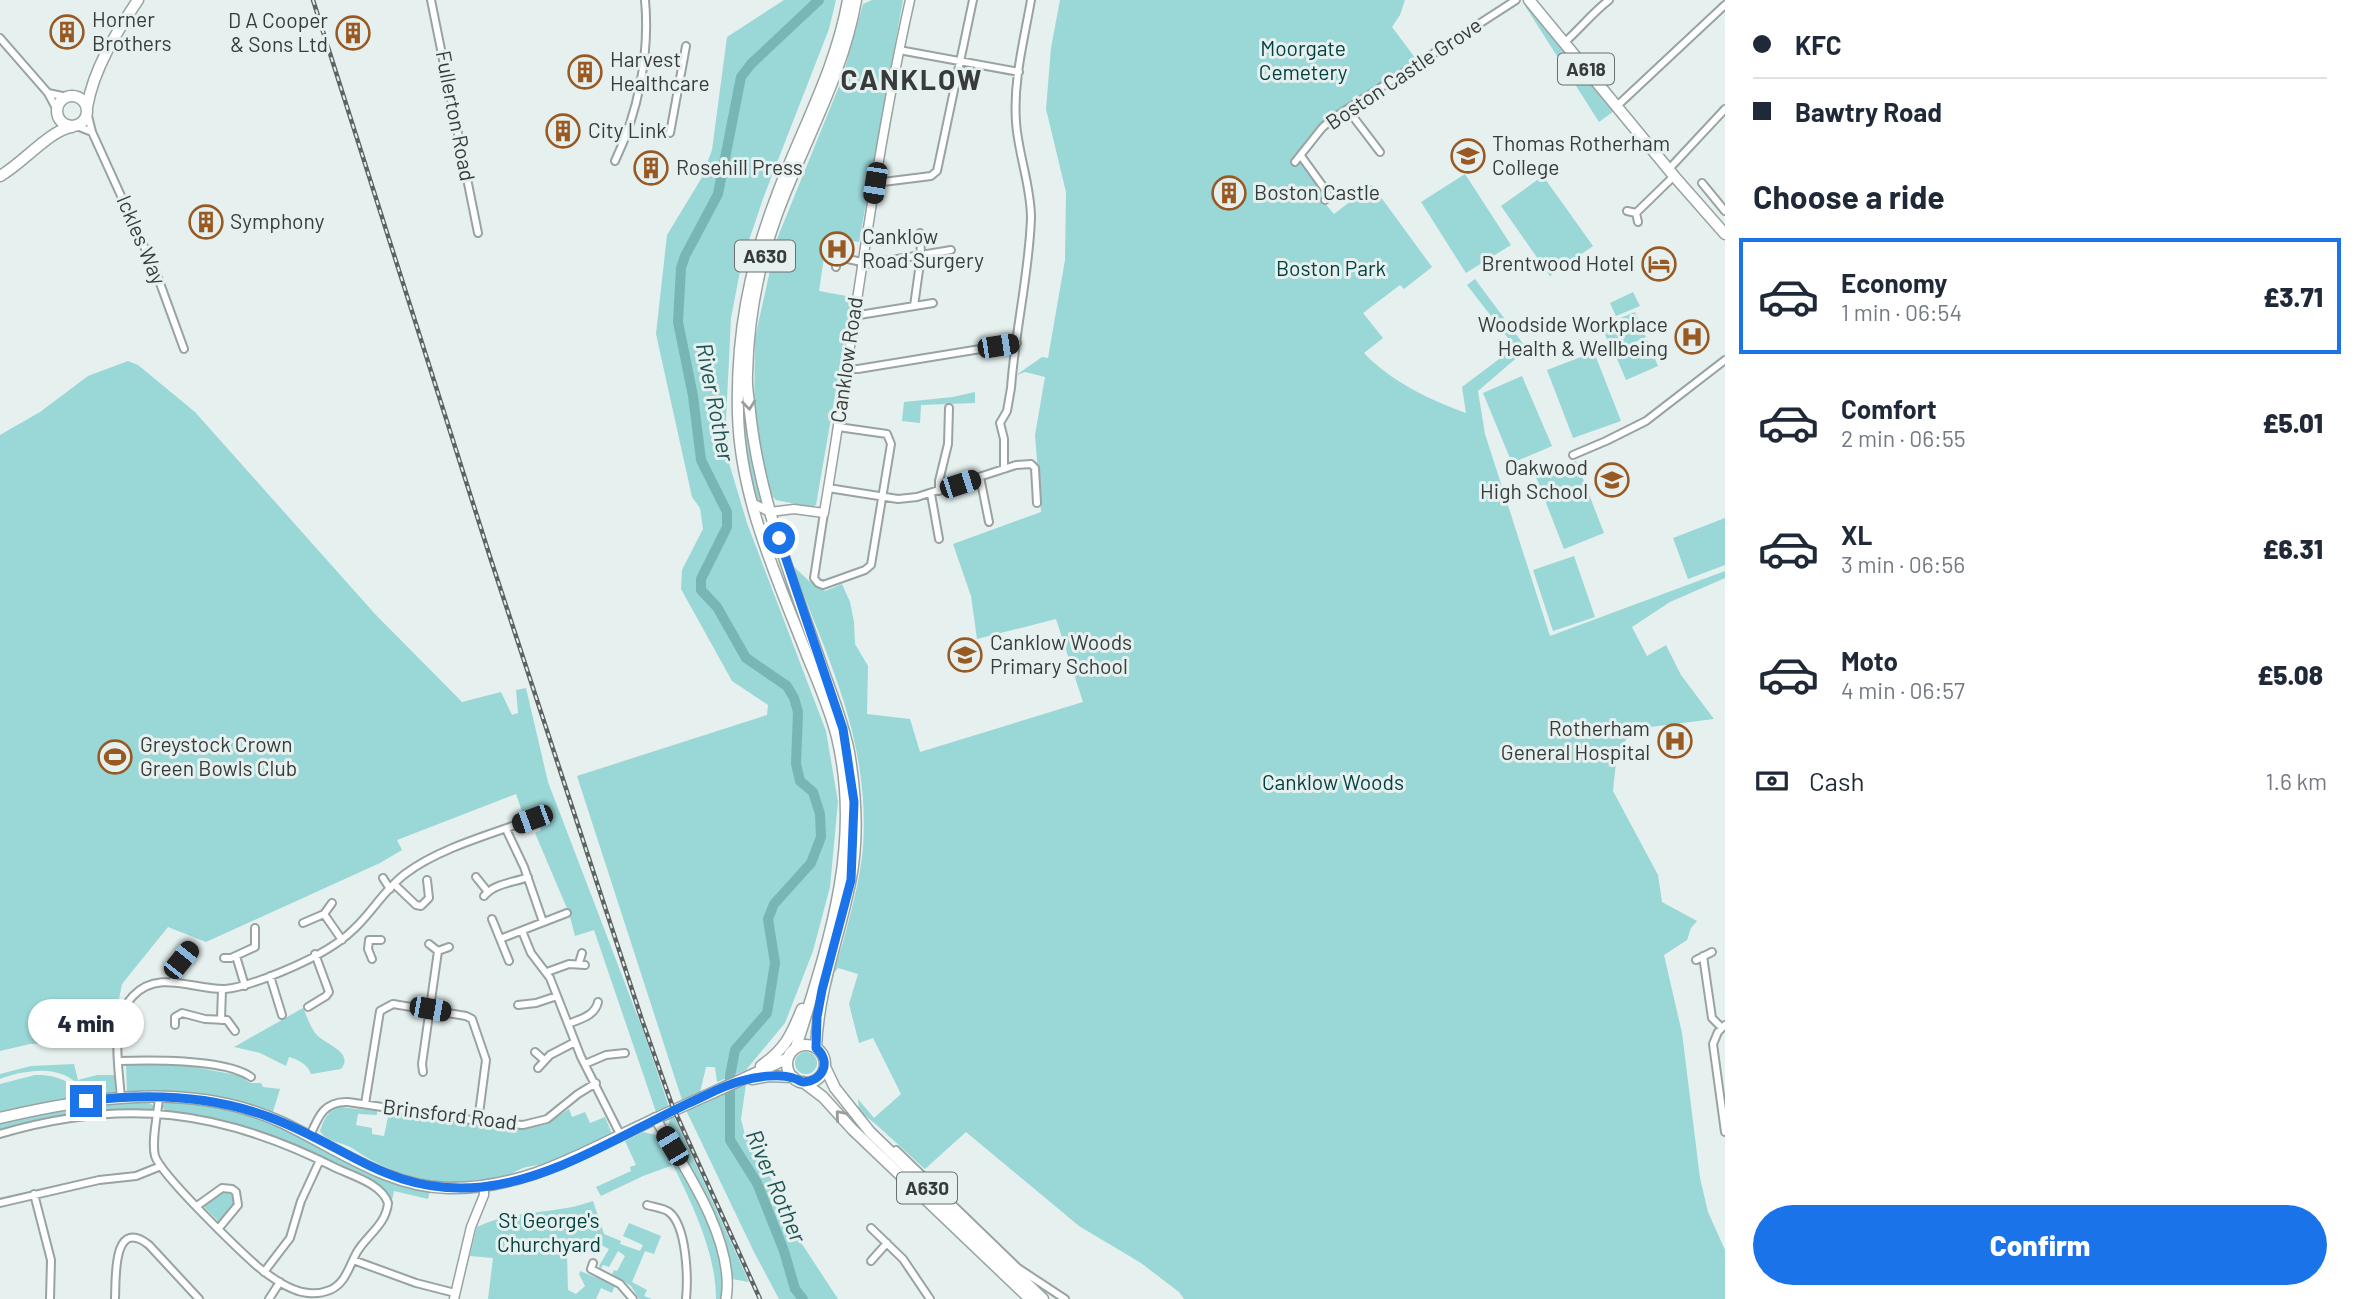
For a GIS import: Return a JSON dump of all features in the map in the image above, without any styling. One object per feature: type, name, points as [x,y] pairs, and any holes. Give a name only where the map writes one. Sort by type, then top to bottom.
[{"type":"main road","points":[[0,176],[18,165],[51,135],[85,120],[92,80],[138,0]]},
{"type":"main road","name":"A630","points":[[788,1058],[796,1047],[843,879],[847,820],[843,765],[828,708],[763,537],[743,465],[738,415],[739,361],[746,299],[754,262],[777,194],[829,70],[849,8],[856,0]]},
{"type":"main road","name":"A618","points":[[1529,0],[1725,234]]},
{"type":"main road","name":"A630","points":[[849,8],[838,68],[777,216],[751,308],[747,376],[754,451],[770,512],[843,729],[853,790],[855,823],[851,880],[822,990],[817,1017],[816,1048],[824,1057],[825,1067],[835,1088],[870,1132],[1043,1299]]},
{"type":"main road","points":[[51,135],[61,101],[92,80]]},
{"type":"main road","points":[[70,97],[81,99],[87,109]]},
{"type":"main road","points":[[57,111],[63,124],[75,126]]},
{"type":"main road","points":[[763,537],[764,522],[770,512]]},
{"type":"main road","name":"A630","points":[[739,1082],[777,1055],[791,1037],[825,950]]},
{"type":"main road","points":[[796,1047],[806,1045],[816,1048]]},
{"type":"main road","points":[[0,1118],[76,1102],[194,1097],[267,1116],[384,1174],[408,1183],[440,1188],[484,1186],[503,1184],[546,1171],[788,1058]]},
{"type":"main road","points":[[788,1058],[787,1068],[798,1080]]},
{"type":"main road","points":[[739,1082],[769,1076],[798,1080],[818,1078],[825,1067]]},
{"type":"main road","name":"A630","points":[[798,1080],[823,1097],[858,1135],[1030,1299]]},
{"type":"main road","points":[[655,1118],[697,1189],[718,1237],[727,1267],[726,1299]]},
{"type":"main road","points":[[870,1132],[896,1150]]},
{"type":"street","name":"Fullerton Road","points":[[430,0],[478,233]]},
{"type":"street","points":[[615,161],[626,137],[640,80],[645,44],[645,0]]},
{"type":"street","name":"Canklow Road","points":[[883,496],[871,565],[844,578],[823,585],[818,583],[814,574],[853,316],[910,0]]},
{"type":"street","points":[[875,183],[931,176],[937,172],[974,0]]},
{"type":"street","points":[[1004,469],[1004,439],[1000,423],[1008,406],[1031,219],[1029,188],[1016,122],[1018,72],[1031,0]]},
{"type":"street","name":"Boston Castle Grove","points":[[1325,200],[1328,197],[1327,192],[1298,159],[1322,128],[1516,0]]},
{"type":"street","points":[[1564,43],[1581,29],[1593,12],[1609,0]]},
{"type":"street","points":[[1618,105],[1725,5]]},
{"type":"street","points":[[0,38],[48,93],[57,111]]},
{"type":"street","points":[[670,133],[686,46]]},
{"type":"street","points":[[899,50],[1018,72]]},
{"type":"street","points":[[640,80],[678,87]]},
{"type":"street","points":[[48,93],[70,97]]},
{"type":"street","name":"Ickles Way","points":[[87,109],[92,132],[152,263],[184,349]]},
{"type":"street","points":[[1636,213],[1725,109]]},
{"type":"street","points":[[1348,110],[1380,152]]},
{"type":"street","points":[[75,126],[92,132]]},
{"type":"street","points":[[1702,183],[1724,208],[1710,217]]},
{"type":"street","points":[[1627,211],[1636,213]]},
{"type":"street","points":[[1636,213],[1638,222]]},
{"type":"street","points":[[914,306],[921,256],[920,233]]},
{"type":"street","points":[[836,267],[838,257],[862,263],[951,250]]},
{"type":"street","points":[[853,316],[933,303]]},
{"type":"street","points":[[846,369],[1017,343]]},
{"type":"street","points":[[1573,455],[1646,421],[1725,360]]},
{"type":"street","points":[[939,491],[948,444],[949,408]]},
{"type":"street","points":[[838,427],[887,434],[890,438],[883,496]]},
{"type":"street","points":[[828,488],[907,498],[931,494],[1025,463],[1033,464],[1037,503]]},
{"type":"street","points":[[980,477],[989,522]]},
{"type":"street","points":[[931,494],[939,538]]},
{"type":"street","points":[[752,503],[770,512],[794,509],[824,513]]},
{"type":"street","points":[[121,1099],[120,1017],[132,997],[146,987],[173,981],[222,989],[245,986],[270,976],[342,940],[409,871],[432,858],[532,819]]},
{"type":"street","points":[[506,829],[528,877],[543,922]]},
{"type":"street","points":[[476,877],[486,894],[501,884],[528,877]]},
{"type":"street","points":[[383,878],[416,905],[421,906],[429,898],[427,880]]},
{"type":"street","points":[[303,923],[324,914],[332,903]]},
{"type":"street","points":[[324,914],[342,940]]},
{"type":"street","points":[[500,939],[567,914]]},
{"type":"street","points":[[492,919],[509,961]]},
{"type":"street","points":[[356,927],[369,940],[381,940]]},
{"type":"street","points":[[225,957],[236,956],[255,947],[255,928]]},
{"type":"street","points":[[522,931],[531,953],[547,972],[575,1042],[621,1136]]},
{"type":"street","points":[[369,940],[368,949],[372,959]]},
{"type":"street","points":[[429,944],[438,951]]},
{"type":"street","points":[[173,981],[177,965],[191,947]]},
{"type":"street","points":[[438,951],[449,947]]},
{"type":"street","points":[[423,1072],[438,951]]},
{"type":"street","points":[[1712,952],[1700,958],[1712,1018],[1723,1027],[1713,1044],[1725,1132]]},
{"type":"street","points":[[547,972],[564,965],[582,964],[582,953]]},
{"type":"street","points":[[308,1007],[329,992],[315,954]]},
{"type":"street","points":[[236,956],[245,986]]},
{"type":"street","points":[[270,976],[282,1015]]},
{"type":"street","points":[[221,1020],[222,989]]},
{"type":"street","points":[[518,1005],[557,996]]},
{"type":"street","points":[[568,1024],[598,1012],[598,1002]]},
{"type":"street","points":[[365,1104],[380,1011],[393,1004],[430,1009],[469,1016],[474,1023],[486,1060],[478,1121]]},
{"type":"street","points":[[175,1025],[175,1017],[182,1013],[205,1019],[230,1021],[235,1031]]},
{"type":"street","points":[[538,1068],[544,1060],[575,1042]]},
{"type":"street","points":[[535,1052],[544,1060]]},
{"type":"street","points":[[585,1063],[606,1055],[625,1053]]},
{"type":"street","points":[[119,1061],[190,1062],[233,1070],[251,1077]]},
{"type":"street","name":"Brinsford Road","points":[[310,1136],[319,1115],[330,1104],[340,1101],[515,1125],[540,1122],[556,1114],[578,1094],[596,1083]]},
{"type":"street","points":[[0,1135],[94,1114],[158,1114],[200,1119],[239,1128],[284,1144],[379,1190],[386,1198],[387,1210],[383,1221],[360,1247],[346,1276],[329,1291],[304,1293],[264,1272],[161,1166],[155,1151],[158,1114],[159,1097]]},
{"type":"street","points":[[896,1150],[1018,1268],[1065,1299]]},
{"type":"street","points":[[264,1272],[290,1238],[301,1201],[320,1160]]},
{"type":"street","points":[[0,1203],[99,1180],[136,1176],[161,1166]]},
{"type":"street","points":[[354,1260],[454,1296],[471,1227],[484,1195],[484,1186]]},
{"type":"street","points":[[197,1206],[222,1188],[236,1192],[238,1205],[219,1228]]},
{"type":"street","points":[[34,1194],[51,1260],[50,1299]]},
{"type":"street","points":[[647,1205],[668,1212],[674,1220],[686,1257],[686,1299]]},
{"type":"street","points":[[871,1228],[916,1276],[930,1299]]},
{"type":"street","points":[[115,1299],[118,1251],[122,1243],[134,1239],[143,1240],[149,1245],[200,1299]]},
{"type":"street","points":[[871,1261],[887,1243]]},
{"type":"street","points":[[593,1263],[591,1269],[621,1284],[633,1299]]},
{"type":"street","points":[[269,1299],[280,1282]]},
{"type":"green space","points":[[784,0],[836,0],[829,29],[764,196],[742,261],[731,318],[726,420],[729,463],[747,523],[826,731],[838,802],[830,887],[813,951],[785,1023],[746,1070],[717,1082],[715,1067],[706,1067],[700,1092],[682,1100],[577,776],[767,715],[768,705],[732,681],[681,589],[682,570],[703,529],[700,508],[692,497],[656,334],[667,235],[701,179],[712,150],[727,37]]},
{"type":"green space","points":[[872,0],[903,0],[859,242],[827,237],[819,291],[852,297],[816,505],[811,507],[776,500],[769,493],[754,415],[755,338],[777,239],[842,79],[863,4]]},
{"type":"green space","name":"Canklow Woods","points":[[1060,0],[1405,0],[1392,27],[1416,59],[1320,125],[1294,160],[1302,161],[1326,193],[1323,201],[1334,214],[1372,185],[1432,267],[1404,289],[1400,285],[1363,313],[1383,338],[1364,353],[1411,389],[1466,413],[1462,387],[1515,347],[1467,285],[1475,279],[1527,349],[1478,391],[1485,434],[1550,636],[1725,571],[1725,578],[1670,602],[1632,627],[1647,656],[1666,645],[1681,675],[1714,719],[1634,729],[1617,752],[1613,791],[1658,875],[1662,902],[1697,921],[1687,940],[1664,955],[1682,1033],[1700,1178],[1708,1212],[1725,1250],[1725,1299],[1184,1299],[1179,1292],[1141,1263],[1079,1226],[966,1132],[925,1169],[859,1111],[858,1099],[874,1118],[901,1094],[873,1038],[859,1043],[849,1004],[858,974],[838,968],[834,973],[831,989],[834,971],[860,872],[863,809],[860,772],[844,702],[792,565],[825,591],[842,584],[850,602],[855,644],[868,666],[867,714],[910,719],[920,752],[1083,702],[1056,619],[977,639],[971,596],[953,544],[1041,512],[1035,435],[1045,377],[1025,372],[1015,376],[1042,357],[1048,358],[1065,260],[1066,192],[1046,109],[1051,48]]},
{"type":"green space","points":[[1522,1],[1614,111],[1599,122]]},
{"type":"green space","points":[[1465,174],[1511,245],[1466,273],[1421,202]]},
{"type":"green space","points":[[1543,176],[1593,246],[1550,276],[1501,206]]},
{"type":"green space","points":[[1633,292],[1640,306],[1616,316],[1610,303]]},
{"type":"green space","points":[[1635,312],[1646,337],[1613,352],[1601,326]]},
{"type":"green space","points":[[1647,340],[1658,366],[1626,380],[1615,354]]},
{"type":"green space","points":[[1594,352],[1621,421],[1573,438],[1547,370]]},
{"type":"green space","points":[[128,361],[138,365],[195,412],[375,614],[462,702],[501,692],[512,715],[518,713],[516,690],[526,688],[548,782],[644,1033],[669,1107],[656,1112],[594,930],[575,936],[569,913],[535,833],[541,830],[533,810],[527,811],[524,817],[516,794],[397,840],[402,850],[380,863],[206,942],[168,927],[122,984],[112,1034],[71,1042],[30,1044],[0,1051],[0,435],[40,412],[88,376]]},
{"type":"green space","points":[[743,373],[752,455],[763,503],[754,492],[745,460],[742,422]]},
{"type":"green space","points":[[1522,376],[1552,446],[1512,463],[1483,393]]},
{"type":"green space","points":[[975,392],[975,403],[921,405],[920,423],[902,421],[904,402]]},
{"type":"green space","points":[[1576,461],[1604,533],[1564,549],[1536,477]]},
{"type":"green space","points":[[1725,518],[1725,565],[1688,579],[1673,538]]},
{"type":"green space","points":[[1574,556],[1595,617],[1553,631],[1533,570]]},
{"type":"green space","points":[[303,1008],[316,1034],[341,1053],[344,1063],[341,1069],[311,1074],[305,1065],[292,1058],[289,1057],[286,1066],[260,1053],[234,1047]]},
{"type":"green space","points":[[806,1052],[814,1055],[817,1063],[814,1071],[806,1074],[798,1071],[795,1063],[798,1055]]},
{"type":"green space","points":[[168,1062],[237,1073],[251,1083],[280,1089],[272,1115],[127,1093],[126,1066],[129,1063]]},
{"type":"green space","points":[[74,1064],[78,1080],[97,1075],[115,1075],[115,1093],[86,1097],[70,1078],[48,1071],[24,1072],[0,1079],[0,1074],[31,1066]]},
{"type":"green space","points":[[35,1075],[63,1080],[74,1087],[82,1098],[0,1113],[0,1084]]},
{"type":"green space","points":[[746,1084],[741,1119],[745,1135],[780,1194],[802,1244],[838,1299],[779,1299],[686,1110]]},
{"type":"green space","points":[[186,1101],[239,1112],[270,1122],[368,1170],[430,1191],[428,1199],[394,1191],[392,1200],[382,1188],[276,1138],[217,1120],[166,1112],[162,1107],[165,1102]]},
{"type":"green space","points":[[148,1102],[154,1106],[153,1110],[88,1109],[85,1112],[0,1132],[0,1123],[87,1105]]},
{"type":"green space","points":[[339,1107],[377,1111],[377,1115],[358,1114],[356,1125],[372,1128],[372,1134],[384,1136],[388,1117],[384,1112],[509,1129],[545,1125],[569,1109],[572,1117],[585,1112],[590,1123],[605,1117],[612,1134],[565,1157],[523,1168],[499,1179],[441,1182],[422,1179],[386,1167],[323,1135],[320,1131],[328,1114]]},
{"type":"green space","points":[[674,1116],[749,1282],[732,1279],[723,1239],[708,1200],[667,1129]]},
{"type":"green space","points":[[643,1132],[656,1135],[663,1143],[706,1217],[720,1258],[722,1299],[716,1299],[708,1247],[673,1165],[601,1196],[596,1187],[631,1171],[630,1167],[636,1165],[625,1141]]},
{"type":"green space","points":[[225,1192],[233,1195],[236,1202],[219,1222],[204,1207],[217,1195]]},
{"type":"green space","name":"St George's Churchyard","points":[[593,1201],[604,1234],[621,1241],[620,1244],[640,1251],[643,1245],[623,1236],[629,1223],[661,1236],[654,1254],[645,1251],[632,1282],[647,1290],[644,1296],[652,1299],[639,1299],[631,1286],[612,1274],[614,1270],[617,1271],[625,1256],[618,1251],[609,1267],[603,1265],[601,1269],[599,1266],[609,1249],[593,1241],[588,1252],[577,1248],[567,1254],[568,1290],[576,1294],[585,1286],[580,1271],[615,1285],[612,1293],[601,1288],[596,1299],[488,1299],[493,1258],[470,1256],[477,1227],[505,1217]]},
{"type":"waterway","name":"River Rother","points":[[803,1299],[795,1289],[784,1251],[757,1183],[730,1140],[730,1076],[735,1050],[767,1013],[775,963],[768,919],[774,904],[811,863],[821,837],[820,814],[813,792],[800,781],[796,764],[798,712],[794,698],[787,686],[746,658],[717,607],[701,590],[701,579],[727,527],[727,512],[701,460],[693,396],[678,322],[681,268],[718,194],[741,77],[751,64],[819,0]]},
{"type":"railway","points":[[313,0],[491,560],[642,1020],[672,1105],[760,1299]]},
{"type":"place","name":"Horner Brothers","points":[[67,32]]},
{"type":"place","name":"D A Cooper & Sons Ltd","points":[[353,33]]},
{"type":"place","name":"Harvest Healthcare","points":[[585,72]]},
{"type":"place","name":"City Link","points":[[563,131]]},
{"type":"place","name":"Thomas Rotherham College","points":[[1468,156]]},
{"type":"place","name":"Rosehill Press","points":[[651,168]]},
{"type":"place","name":"Boston Castle","points":[[1229,193]]},
{"type":"place","name":"Symphony","points":[[206,222]]},
{"type":"place","name":"Canklow Road Surgery","points":[[837,249]]},
{"type":"place","name":"Brentwood Hotel","points":[[1659,264]]},
{"type":"place","name":"Woodside Workplace Health & Wellbeing","points":[[1692,337]]},
{"type":"place","name":"Oakwood High School","points":[[1612,480]]},
{"type":"place","name":"Canklow Woods Primary School","points":[[965,655]]},
{"type":"place","name":"Rotherham General Hospital","points":[[1675,741]]},
{"type":"place","name":"Greystock Crown Green Bowls Club","points":[[115,757]]},
{"type":"district","name":"CANKLOW","points":[[912,80]]},
{"type":"route","points":[[86,1101],[194,1097],[222,1103],[279,1121],[384,1174],[408,1183],[458,1188],[503,1184],[557,1167],[655,1118],[741,1081],[769,1076],[793,1077],[803,1082],[812,1082],[818,1078],[825,1063],[821,1052],[816,1048],[817,1017],[851,880],[854,802],[843,729],[779,538]]},
{"type":"park label","name":"Moorgate Cemetery","points":[[1303,61]]},
{"type":"park label","name":"Boston Park","points":[[1331,269]]}]
